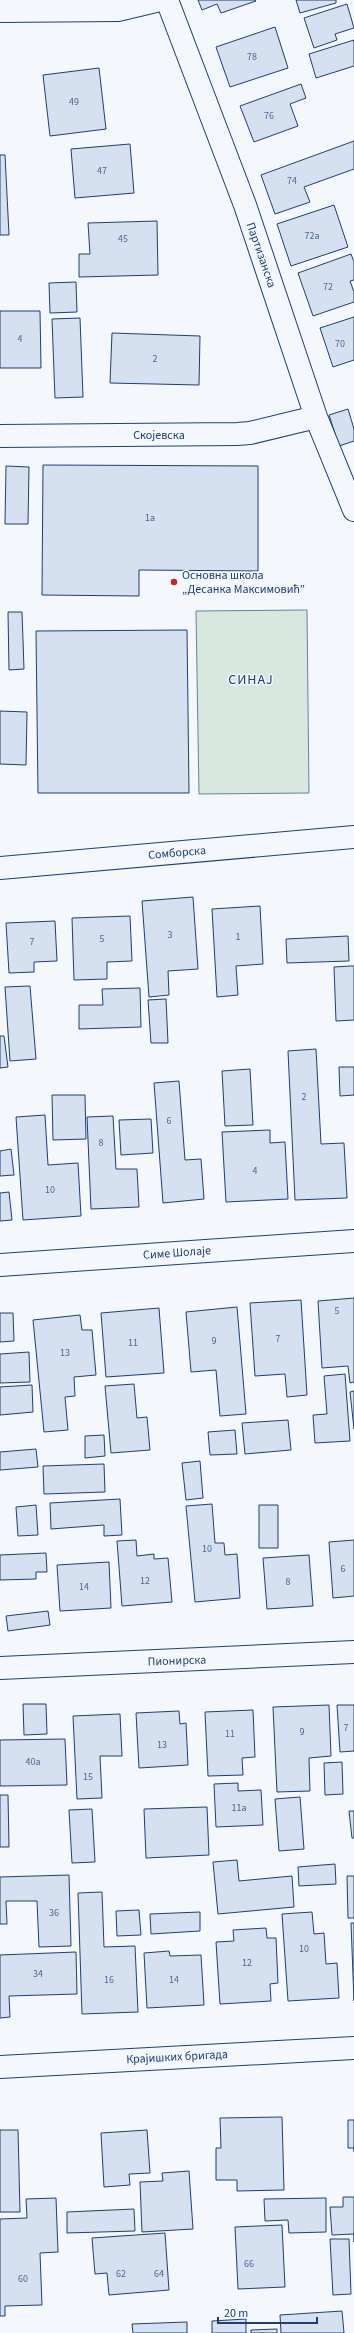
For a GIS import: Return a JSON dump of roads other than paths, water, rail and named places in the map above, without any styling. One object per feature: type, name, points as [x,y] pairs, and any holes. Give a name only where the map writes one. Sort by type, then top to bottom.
[{"type":"street","points":[[0,11],[118,10],[160,0]]},
{"type":"street","name":"Партизанска","points":[[168,0],[245,206],[316,417],[354,510]]},
{"type":"street","name":"Скојевска","points":[[0,436],[237,434],[316,417]]},
{"type":"street","name":"Сомборска","points":[[0,868],[354,837]]},
{"type":"street","name":"Симе Шолаје","points":[[0,1265],[354,1241]]},
{"type":"street","name":"Пионирска","points":[[0,1668],[354,1652]]},
{"type":"street","name":"Крајишких бригада","points":[[0,2067],[354,2048]]},
{"type":"place","name":"Основна школа „Десанка Максимовић”","points":[[174,582]]},
{"type":"district","name":"СИНАЈ","points":[[251,680]]}]
